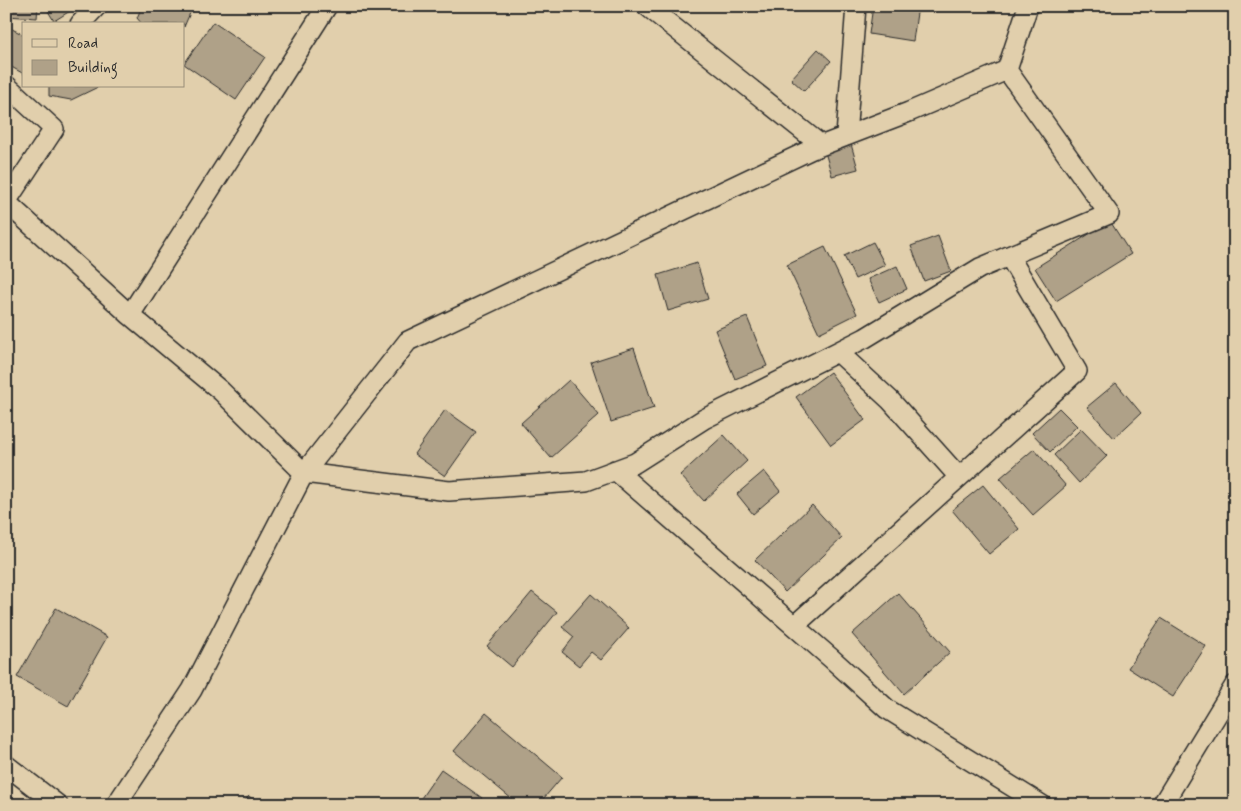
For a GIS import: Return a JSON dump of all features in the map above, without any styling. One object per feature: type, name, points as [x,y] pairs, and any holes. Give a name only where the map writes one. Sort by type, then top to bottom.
[{"type":"street","points":[[82,22],[97,6]]},
{"type":"street","points":[[130,315],[327,6]]},
{"type":"street","points":[[647,6],[821,145]]},
{"type":"street","points":[[846,136],[856,6]]},
{"type":"street","points":[[116,805],[192,690],[304,473],[408,341],[801,154],[909,112],[1007,70],[1028,6]]},
{"type":"street","points":[[15,88],[54,129],[6,202],[130,315],[221,391],[304,473],[449,491],[586,481],[635,463],[704,419],[865,338],[980,268],[1109,214],[1007,70]]},
{"type":"street","points":[[794,626],[1077,372],[1009,256]]},
{"type":"street","points":[[838,352],[890,400],[959,477]]},
{"type":"street","points":[[615,470],[887,709],[1042,805]]},
{"type":"street","points":[[1162,805],[1235,685]]},
{"type":"street","points":[[6,765],[58,805]]},
{"type":"building","points":[[6,6],[38,6],[37,18],[6,16]]},
{"type":"building","points":[[45,6],[78,6],[54,21]]},
{"type":"building","points":[[142,6],[193,6],[185,25],[185,22],[140,22],[137,18]]},
{"type":"building","points":[[873,6],[918,6],[913,41],[869,34]]},
{"type":"building","points":[[213,22],[265,57],[236,100],[185,65]]},
{"type":"building","points":[[6,26],[22,34],[22,73],[6,64]]},
{"type":"building","points":[[818,49],[831,61],[804,91],[791,79]]},
{"type":"building","points":[[49,88],[96,88],[71,100],[49,96]]},
{"type":"building","points":[[851,144],[858,169],[832,176],[825,152]]},
{"type":"building","points":[[1110,221],[1131,254],[1056,301],[1035,268]]},
{"type":"building","points":[[938,236],[951,271],[924,281],[911,246]]},
{"type":"building","points":[[873,242],[885,265],[855,279],[844,256]]},
{"type":"building","points":[[825,247],[857,314],[819,333],[787,265]]},
{"type":"building","points":[[697,263],[708,299],[668,311],[658,275]]},
{"type":"building","points":[[897,266],[907,289],[879,302],[868,279]]},
{"type":"building","points":[[747,317],[767,366],[735,379],[715,330]]},
{"type":"building","points":[[634,348],[654,408],[611,422],[591,362]]},
{"type":"building","points":[[830,372],[865,420],[831,445],[796,397]]},
{"type":"building","points":[[569,380],[599,415],[551,458],[521,423]]},
{"type":"building","points":[[1116,383],[1141,413],[1114,438],[1087,407]]},
{"type":"building","points":[[1059,408],[1077,426],[1050,452],[1032,433]]},
{"type":"building","points":[[445,410],[476,432],[445,476],[414,454]]},
{"type":"building","points":[[1081,429],[1107,456],[1079,483],[1054,455]]},
{"type":"building","points":[[724,435],[747,461],[704,501],[680,475]]},
{"type":"building","points":[[1034,449],[1066,486],[1033,515],[1000,478]]},
{"type":"building","points":[[764,471],[780,491],[753,514],[737,494]]},
{"type":"building","points":[[983,485],[1019,529],[989,554],[952,510]]},
{"type":"building","points":[[812,505],[842,538],[785,592],[755,560]]},
{"type":"building","points":[[532,592],[557,612],[512,667],[487,646]]},
{"type":"building","points":[[898,593],[950,652],[904,694],[852,634]]},
{"type":"building","points":[[591,594],[629,628],[601,660],[591,652],[579,666],[562,652],[574,637],[562,627]]},
{"type":"building","points":[[56,608],[107,637],[68,706],[17,677]]},
{"type":"building","points":[[1161,618],[1206,646],[1173,697],[1128,668]]},
{"type":"building","points":[[486,713],[562,777],[538,805],[519,805],[454,751]]},
{"type":"building","points":[[441,769],[482,798],[477,805],[417,804]]},
{"type":"building","points":[[249,796],[259,805],[241,805]]}]
